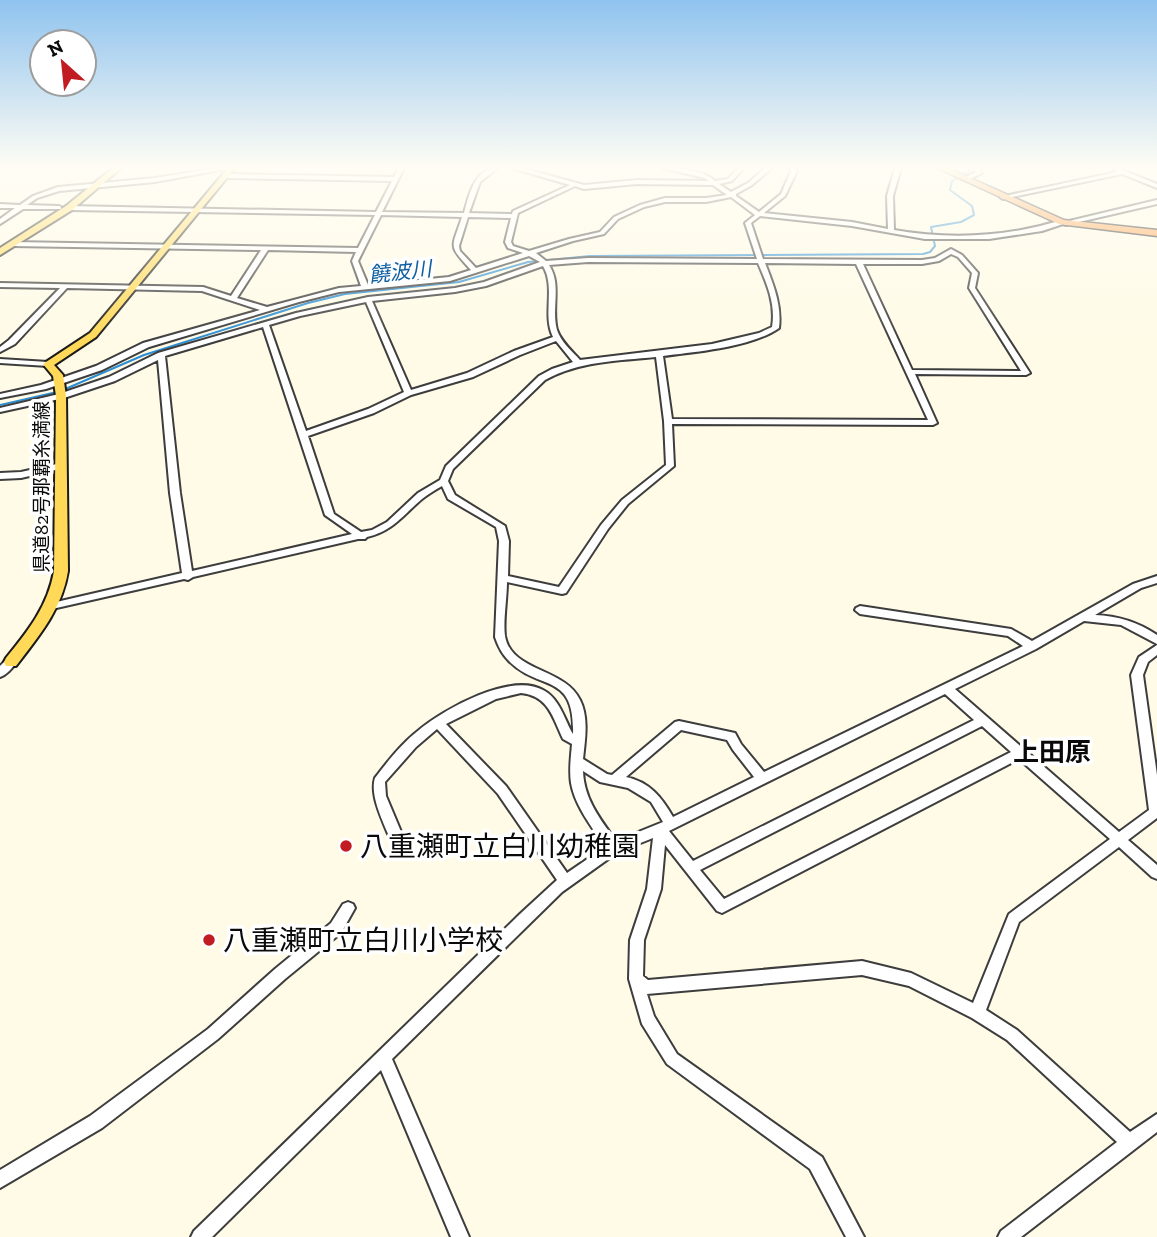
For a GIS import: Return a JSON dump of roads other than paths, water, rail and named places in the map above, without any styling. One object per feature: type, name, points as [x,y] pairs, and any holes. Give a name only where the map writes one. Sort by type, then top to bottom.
[{"type":"highway","points":[[1089,226],[1157,233]]},
{"type":"main road","points":[[0,247],[32,226]]},
{"type":"main road","points":[[0,252],[41,226]]},
{"type":"main road","points":[[48,364],[93,335],[185,226]]},
{"type":"main road","name":"県道82号那覇糸満線","points":[[10,662],[34,635],[52,606],[61,571],[61,389],[58,374],[48,364]]},
{"type":"street","points":[[365,287],[355,261],[373,226]]},
{"type":"street","points":[[463,226],[456,248],[475,271]]},
{"type":"street","points":[[511,226],[508,242],[510,247],[532,254],[544,262],[552,278],[553,327],[558,338],[578,363]]},
{"type":"street","points":[[0,410],[61,389],[146,345],[339,290],[427,284],[602,233],[607,226]]},
{"type":"street","points":[[52,606],[362,537],[390,524],[421,495],[444,481],[449,468],[542,378],[555,371],[578,363],[738,342],[768,333],[775,328],[777,313],[762,261],[748,226]]},
{"type":"street","points":[[860,226],[941,238],[1021,232],[1051,226]]},
{"type":"street","points":[[891,226],[891,232]]},
{"type":"street","points":[[951,238],[951,251]]},
{"type":"street","points":[[13,244],[360,250]]},
{"type":"street","points":[[233,298],[266,248]]},
{"type":"street","points":[[0,396],[61,389],[112,379],[161,355],[265,323],[368,299],[486,284],[544,262],[922,262],[937,260],[951,251]]},
{"type":"street","points":[[910,372],[1026,373],[972,288],[975,273],[960,256],[951,251]]},
{"type":"street","points":[[668,421],[933,423],[859,262]]},
{"type":"street","points":[[0,285],[203,289],[268,310]]},
{"type":"street","points":[[0,350],[12,342],[65,287]]},
{"type":"street","points":[[368,299],[408,393]]},
{"type":"street","points":[[265,323],[330,515],[362,537]]},
{"type":"street","points":[[303,436],[371,411],[408,393],[470,375],[558,338]]},
{"type":"street","points":[[502,578],[562,591],[604,527],[625,502],[670,466],[668,421],[659,353]]},
{"type":"street","points":[[161,355],[175,493],[188,577]]},
{"type":"street","points":[[0,361],[48,364]]},
{"type":"street","points":[[0,476],[61,466]]},
{"type":"street","points":[[444,481],[451,497],[500,526],[504,541],[500,637],[503,650],[513,663],[565,688],[575,701],[577,782],[584,803],[613,848]]},
{"type":"street","points":[[200,1237],[525,918],[566,882],[613,848],[665,826],[1031,646],[1137,586],[1157,579]]},
{"type":"street","points":[[860,610],[1011,633],[1031,646]]},
{"type":"street","points":[[1082,618],[1109,618],[1136,625],[1157,640]]},
{"type":"street","points":[[977,1013],[1014,918],[1157,812],[1137,675],[1143,660],[1157,649]]},
{"type":"street","points":[[0,673],[10,662]]},
{"type":"street","points":[[400,846],[380,796],[379,781],[407,748],[426,731],[489,695],[516,688],[532,690],[545,697],[554,708],[567,736],[578,741]]},
{"type":"street","points":[[946,688],[1157,873]]},
{"type":"street","points":[[691,868],[982,721]]},
{"type":"street","points":[[439,724],[502,790],[566,882]]},
{"type":"street","points":[[616,779],[679,725],[731,736],[762,779]]},
{"type":"street","points":[[578,762],[604,779],[631,783],[655,799],[665,826],[691,868],[722,907],[1018,753]]},
{"type":"street","points":[[665,826],[654,889],[637,940],[636,979],[647,1019],[672,1059],[816,1163],[855,1237]]},
{"type":"street","points":[[0,1180],[96,1122],[213,1034],[336,928],[348,908]]},
{"type":"street","points":[[636,979],[645,987],[862,968],[911,980],[977,1013],[1012,1035],[1129,1143]]},
{"type":"street","points":[[384,1059],[460,1237]]},
{"type":"street","points":[[1007,1237],[1157,1122]]},
{"type":"waterway","name":"饒波川","points":[[63,390],[144,355],[308,303],[345,294],[459,282],[528,262],[590,256],[923,254],[930,252],[935,246],[931,227],[939,226]]},
{"type":"waterway","name":"饒波川","points":[[0,405],[57,392]]},
{"type":"place","name":"八重瀬町立白川幼稚園","points":[[346,846]]},
{"type":"place","name":"八重瀬町立白川小学校","points":[[209,940]]},
{"type":"district","name":"上田原","points":[[1052,752]]}]
